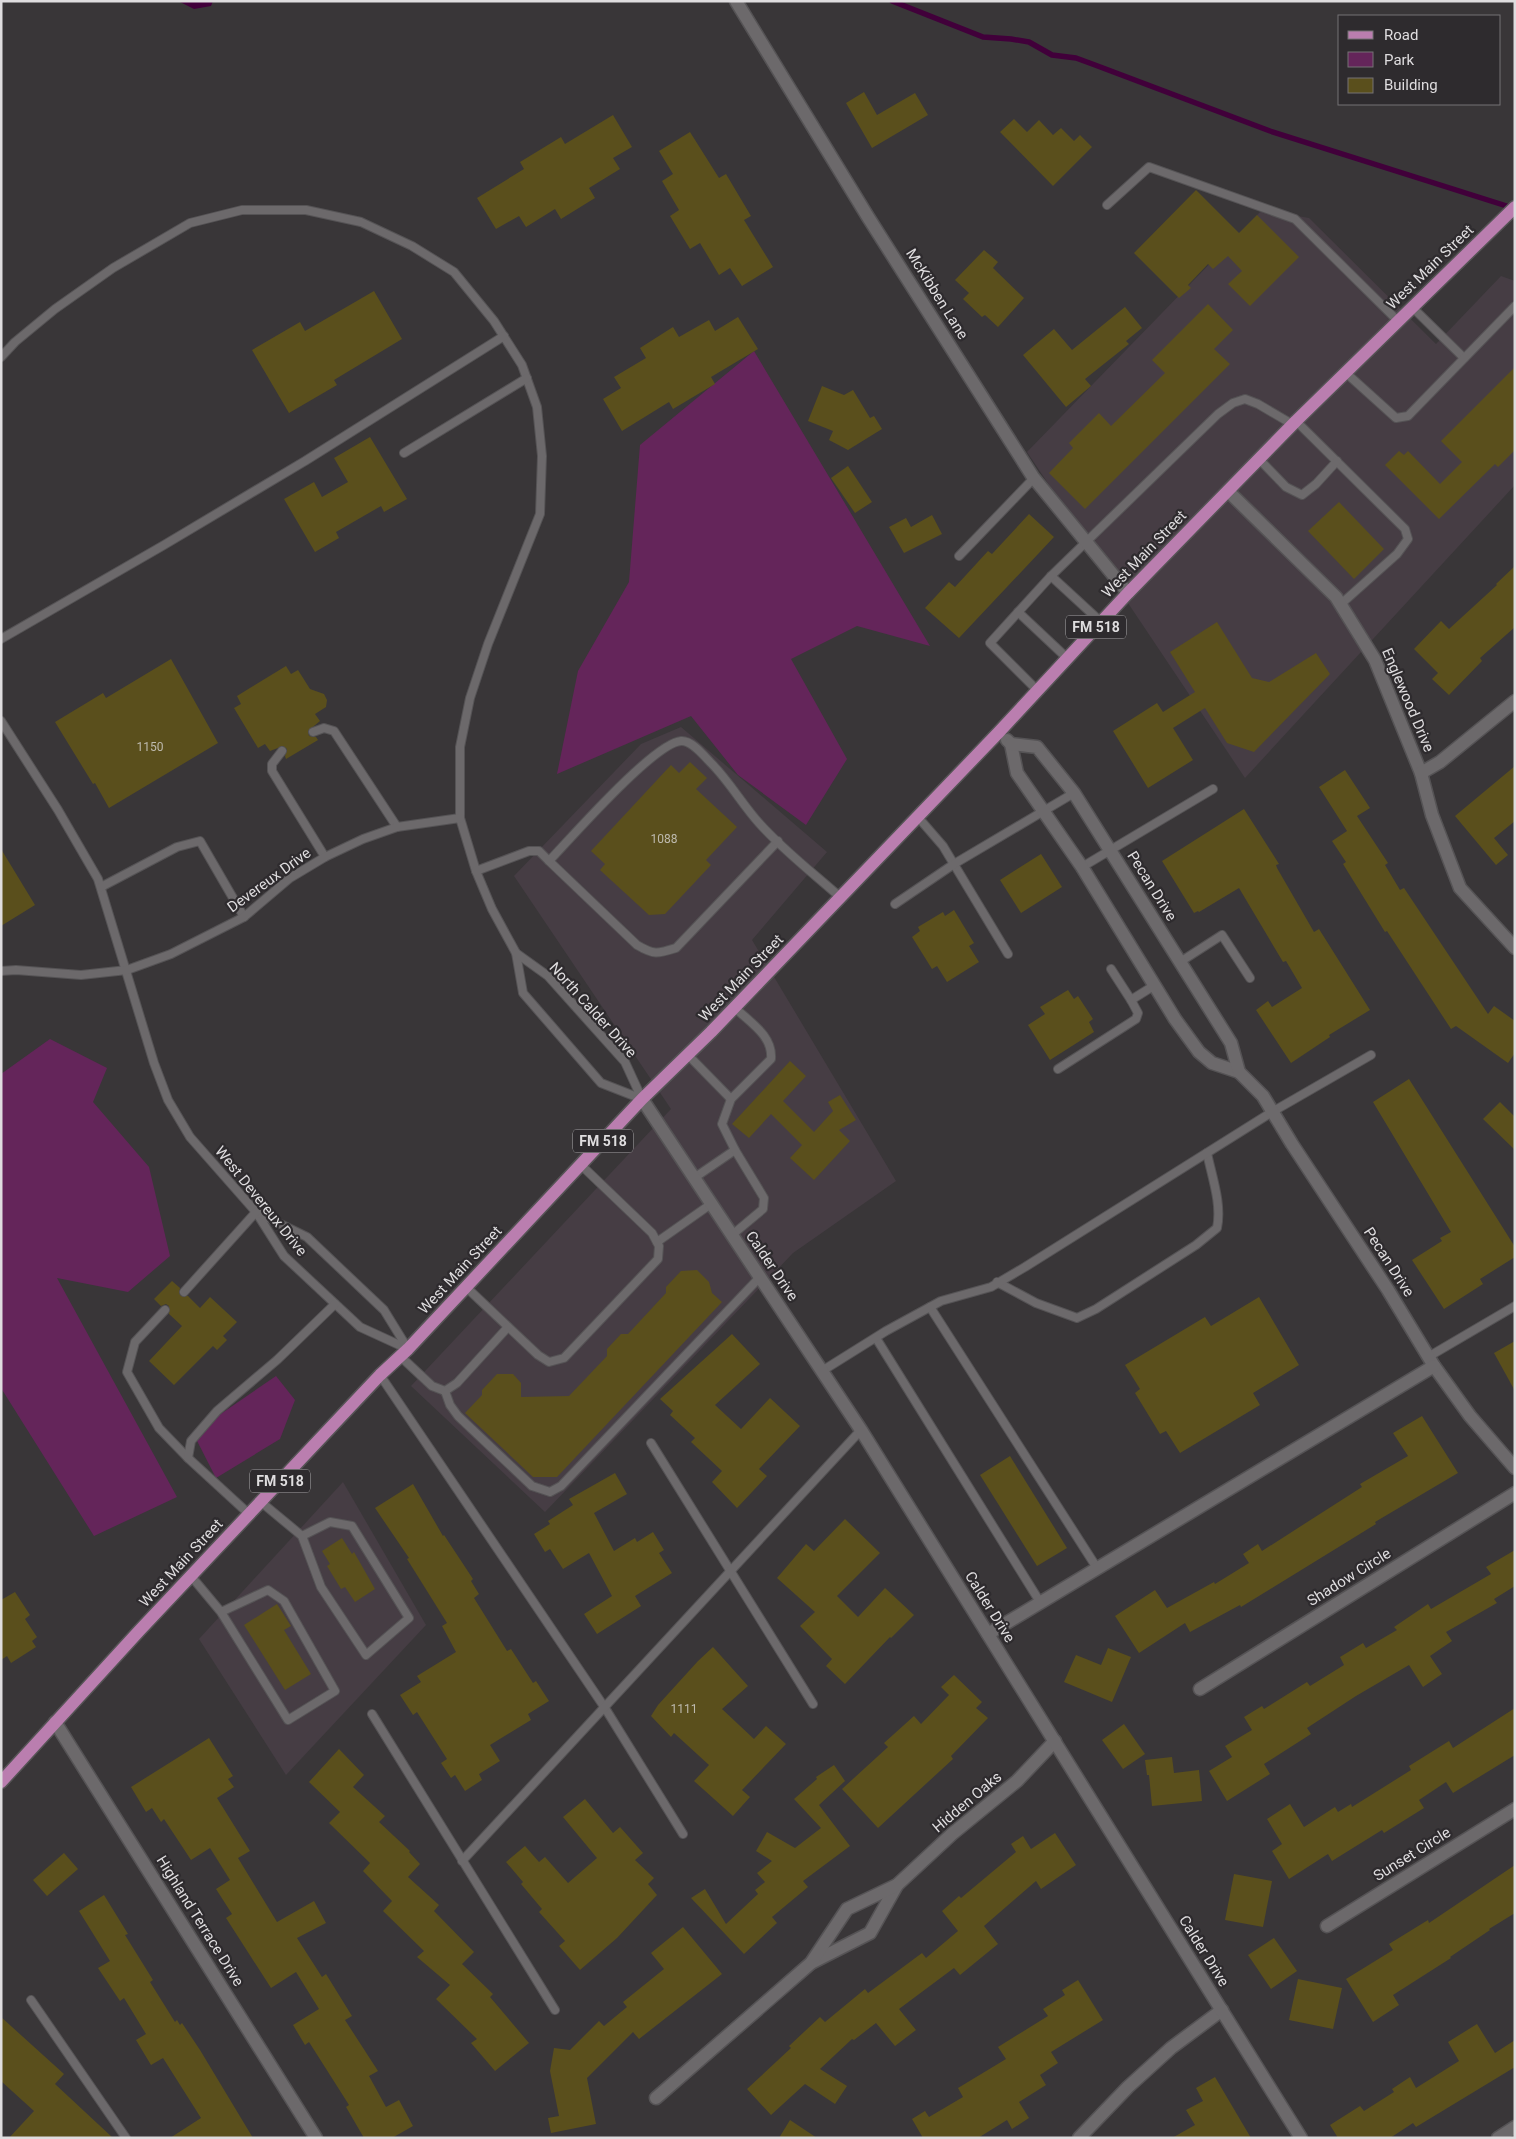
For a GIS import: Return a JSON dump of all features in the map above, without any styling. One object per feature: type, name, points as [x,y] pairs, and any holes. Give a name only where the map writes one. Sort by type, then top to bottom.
[{"type":"main road","name":"West Main Street","points":[[1,1782],[380,1375],[404,1353],[642,1099],[734,1008],[999,732],[1128,593],[1345,372],[1515,207]]},
{"type":"street","name":"McKibben Lane","points":[[736,1],[868,217],[1034,478],[1128,593]]},
{"type":"street","name":"Englewood Drive","points":[[1228,491],[1330,590],[1341,604],[1374,660],[1421,773],[1432,815],[1460,888],[1515,948]]},
{"type":"street","points":[[1421,773],[1440,762],[1515,701]]},
{"type":"street","points":[[999,732],[1012,744]]},
{"type":"street","name":"Pecan Drive","points":[[1239,1072],[1231,1043],[1074,793],[1037,747],[1012,744],[1017,773],[1082,867],[1175,1019],[1199,1052],[1212,1063],[1239,1072],[1262,1096],[1388,1290],[1431,1361],[1470,1416],[1515,1468]]},
{"type":"street","name":"Calder Drive","points":[[642,1099],[861,1430],[1301,2138]]},
{"type":"street","points":[[988,1634],[1431,1361]]},
{"type":"street","name":"Shadow Circle","points":[[1200,1689],[1515,1493]]},
{"type":"street","name":"Highland Terrace Drive","points":[[56,1722],[316,2138]]},
{"type":"street","name":"Hidden Oaks","points":[[811,1963],[847,1909],[897,1885],[952,1834],[1017,1781],[1055,1741]]},
{"type":"street","name":"Sunset Circle","points":[[1327,1926],[1515,1809]]},
{"type":"street","name":"Hidden Oaks","points":[[656,2098],[811,1963],[870,1933],[897,1885]]},
{"type":"street","points":[[1079,2138],[1128,2087],[1171,2048],[1222,2010]]},
{"type":"street","points":[[1498,2138],[1515,2127]]},
{"type":"lane","points":[[1107,205],[1149,167],[1295,219],[1398,321]]},
{"type":"lane","name":"North Calder Drive","points":[[1,357],[15,342],[55,309],[113,268],[190,223],[242,210],[306,210],[361,222],[412,246],[454,272],[494,321],[522,365],[537,407],[542,456],[540,514],[488,644],[470,698],[460,747],[460,818],[476,871],[492,909],[516,954],[524,993],[601,1083],[642,1099]]},
{"type":"lane","points":[[1345,372],[1396,418],[1408,416],[1515,306]]},
{"type":"lane","points":[[1412,307],[1464,358]]},
{"type":"lane","points":[[1,639],[297,466],[504,336]]},
{"type":"lane","points":[[404,453],[527,378]]},
{"type":"lane","points":[[1037,690],[990,643],[1051,576],[1218,414],[1233,403],[1245,399],[1294,423],[1336,461],[1405,529],[1408,540],[1384,567],[1341,604]]},
{"type":"lane","points":[[1259,460],[1286,487],[1302,495],[1316,484],[1336,461]]},
{"type":"lane","points":[[959,556],[1034,478]]},
{"type":"lane","points":[[1051,576],[1101,622]]},
{"type":"lane","points":[[1018,612],[1067,658]]},
{"type":"lane","name":"West Devereux Drive","points":[[1,721],[58,810],[101,887],[127,970],[135,1004],[168,1100],[190,1137],[256,1212],[284,1256],[360,1327],[404,1353]]},
{"type":"lane","points":[[313,732],[324,728],[334,731],[397,827]]},
{"type":"lane","points":[[550,861],[637,769],[665,748],[680,741],[688,743],[699,751],[718,770],[759,822],[840,897]]},
{"type":"lane","points":[[282,751],[272,764],[272,771],[325,857]]},
{"type":"lane","points":[[1082,867],[1213,789]]},
{"type":"lane","points":[[896,904],[954,864],[1074,793]]},
{"type":"lane","points":[[917,816],[932,831],[954,864],[1008,954]]},
{"type":"lane","name":"Devereux Drive","points":[[1,971],[16,970],[81,975],[127,970],[171,954],[244,918],[290,878],[325,857],[363,839],[397,827],[460,818]]},
{"type":"lane","points":[[101,887],[177,847],[200,841],[244,918]]},
{"type":"lane","points":[[476,871],[529,851],[539,851],[637,945],[650,952],[659,954],[676,948],[778,841]]},
{"type":"lane","points":[[1180,962],[1222,935],[1250,978]]},
{"type":"lane","name":"North Calder Drive","points":[[516,954],[548,976],[625,1062],[642,1099]]},
{"type":"lane","points":[[1058,1069],[1136,1019],[1138,1013],[1111,969]]},
{"type":"lane","points":[[1131,1000],[1155,985]]},
{"type":"lane","points":[[732,1235],[763,1209],[764,1198],[735,1150],[722,1124],[731,1099],[771,1060],[772,1048],[763,1034],[734,1008]]},
{"type":"lane","points":[[688,1055],[731,1099]]},
{"type":"lane","points":[[822,1372],[876,1338],[941,1301],[991,1287],[1272,1112],[1371,1055]]},
{"type":"lane","points":[[694,1178],[735,1150]]},
{"type":"lane","points":[[998,1282],[1036,1302],[1076,1318],[1096,1309],[1196,1245],[1217,1228],[1219,1218],[1218,1202],[1207,1153]]},
{"type":"lane","points":[[466,1287],[538,1355],[549,1362],[564,1358],[658,1259],[659,1246],[652,1234],[581,1165]]},
{"type":"lane","points":[[657,1242],[711,1204]]},
{"type":"lane","points":[[184,1292],[256,1212],[307,1237],[384,1310],[404,1353],[432,1386],[445,1391],[450,1405],[458,1416],[532,1486],[550,1492],[561,1486],[760,1277]]},
{"type":"lane","points":[[188,1458],[191,1441],[217,1411],[277,1360],[335,1304]]},
{"type":"lane","points":[[1431,1361],[1515,1306]]},
{"type":"lane","points":[[930,1307],[1097,1568]]},
{"type":"lane","points":[[165,1310],[135,1342],[127,1372],[159,1428],[188,1458],[249,1514]]},
{"type":"lane","points":[[445,1391],[457,1383],[508,1327]]},
{"type":"lane","points":[[876,1338],[1040,1602]]},
{"type":"lane","points":[[380,1375],[605,1708],[684,1834]]},
{"type":"lane","points":[[462,1861],[861,1430]]},
{"type":"lane","points":[[651,1443],[814,1704]]},
{"type":"lane","points":[[261,1502],[302,1536],[321,1587],[366,1655],[409,1618],[352,1526],[330,1522],[302,1536]]},
{"type":"lane","points":[[191,1576],[221,1612],[288,1720],[335,1691],[284,1601],[268,1590],[221,1612]]},
{"type":"lane","points":[[372,1714],[555,2010]]},
{"type":"lane","points":[[31,2000],[126,2138]]},
{"type":"shaded area","points":[[178,1],[213,1],[211,6],[194,9]]},
{"type":"shaded area","points":[[1262,210],[1309,218],[1436,344],[1501,276],[1515,281],[1515,485],[1245,778],[1027,452]]},
{"type":"shaded area","points":[[681,727],[827,852],[752,940],[896,1181],[793,1253],[545,1512],[411,1386],[671,1109],[514,876],[641,744]]},
{"type":"shaded area","points":[[343,1482],[426,1625],[286,1775],[199,1639]]},
{"type":"green space","points":[[754,351],[930,646],[857,626],[791,659],[847,759],[806,825],[738,775],[691,716],[557,774],[578,671],[629,582],[640,445]]},
{"type":"green space","points":[[50,1039],[107,1068],[93,1102],[149,1167],[170,1256],[128,1292],[57,1278],[177,1497],[94,1536],[1,1388],[1,1074]]},
{"type":"green space","points":[[276,1376],[295,1400],[280,1439],[216,1478],[193,1433]]},
{"type":"building","points":[[864,92],[877,115],[915,93],[928,115],[872,148],[846,103]]},
{"type":"building","points":[[613,115],[632,147],[613,158],[620,169],[589,188],[595,198],[561,219],[555,209],[526,227],[519,216],[496,229],[477,198],[524,169],[520,162],[561,137],[565,144]]},
{"type":"building","points":[[1014,119],[1027,132],[1039,120],[1053,135],[1061,128],[1074,141],[1080,135],[1092,147],[1053,186],[1000,132]]},
{"type":"building","points":[[690,132],[719,178],[726,174],[751,216],[744,220],[773,267],[742,286],[730,268],[719,275],[700,243],[690,249],[670,216],[679,210],[662,181],[673,174],[659,151]]},
{"type":"building","points":[[1196,190],[1239,233],[1257,215],[1299,257],[1250,306],[1228,284],[1242,271],[1228,256],[1213,269],[1208,264],[1188,285],[1191,288],[1179,298],[1134,253]]},
{"type":"building","points":[[984,250],[998,262],[993,268],[1024,298],[998,327],[985,315],[982,317],[963,299],[969,293],[955,280]]},
{"type":"building","points":[[374,291],[402,339],[334,380],[337,385],[289,413],[252,350],[300,322],[305,331]]},
{"type":"building","points":[[1208,304],[1233,330],[1214,349],[1230,364],[1085,509],[1049,473],[1073,448],[1069,443],[1099,413],[1111,426],[1165,373],[1152,360]]},
{"type":"building","points":[[1125,307],[1142,328],[1126,341],[1129,344],[1085,379],[1091,386],[1066,407],[1023,355],[1054,329],[1072,350]]},
{"type":"building","points":[[738,317],[758,349],[711,377],[715,384],[673,409],[669,402],[622,431],[603,399],[621,388],[614,377],[646,358],[640,348],[673,327],[679,337],[709,320],[715,331]]},
{"type":"building","points":[[1515,367],[1515,450],[1498,467],[1495,464],[1439,519],[1385,465],[1399,451],[1404,455],[1408,451],[1440,484],[1462,462],[1441,441]]},
{"type":"building","points":[[822,386],[844,395],[853,390],[870,418],[874,416],[882,429],[848,450],[829,440],[833,431],[808,421]]},
{"type":"building","points":[[370,437],[407,499],[384,512],[381,506],[336,532],[339,538],[315,552],[284,499],[314,482],[322,497],[348,482],[334,458]]},
{"type":"building","points":[[848,466],[872,502],[855,513],[831,478]]},
{"type":"building","points":[[1339,502],[1384,549],[1354,579],[1308,531]]},
{"type":"building","points":[[1029,514],[1054,537],[959,638],[925,608],[949,582],[955,587],[988,551],[992,554]]},
{"type":"building","points":[[932,515],[942,534],[904,553],[889,527],[906,518],[911,527]]},
{"type":"building","points":[[1515,566],[1515,627],[1480,658],[1482,661],[1449,695],[1432,679],[1438,673],[1414,649],[1441,621],[1449,629]]},
{"type":"building","points":[[1217,622],[1252,678],[1269,682],[1316,653],[1330,674],[1254,752],[1227,743],[1205,708],[1173,728],[1193,760],[1148,788],[1113,731],[1157,703],[1163,712],[1195,692],[1170,652]]},
{"type":"building","points":[[171,659],[218,743],[109,808],[55,722],[103,693],[106,698]]},
{"type":"building","points":[[286,666],[291,674],[298,670],[310,689],[324,694],[327,700],[326,707],[315,714],[320,721],[308,731],[309,736],[316,737],[318,740],[286,759],[287,749],[283,746],[270,751],[265,744],[258,748],[234,708],[241,704],[237,696]]},
{"type":"building","points":[[690,762],[707,778],[696,789],[737,827],[706,860],[711,865],[665,914],[649,915],[600,870],[605,864],[591,851],[671,765],[679,773]]},
{"type":"building","points":[[1515,766],[1515,821],[1494,838],[1508,855],[1496,865],[1455,816]]},
{"type":"building","points":[[1345,770],[1370,808],[1357,816],[1388,863],[1385,865],[1400,890],[1404,888],[1488,1014],[1494,1006],[1515,1021],[1515,1053],[1508,1063],[1456,1026],[1451,1029],[1387,931],[1385,932],[1343,864],[1346,862],[1332,841],[1347,831],[1319,787]]},
{"type":"building","points":[[1244,809],[1279,864],[1276,865],[1277,868],[1314,932],[1319,929],[1370,1010],[1329,1035],[1330,1037],[1291,1063],[1256,1010],[1268,1001],[1272,1007],[1302,988],[1286,961],[1283,962],[1239,888],[1199,912],[1194,913],[1162,861]]},
{"type":"building","points":[[1,849],[35,905],[1,926]]},
{"type":"building","points":[[1041,854],[1062,887],[1021,913],[1000,880]]},
{"type":"building","points":[[954,910],[974,943],[969,946],[979,962],[947,982],[937,966],[932,969],[912,937],[920,931],[918,927],[943,912],[945,916]]},
{"type":"building","points":[[1068,990],[1074,999],[1078,996],[1093,1019],[1089,1022],[1094,1032],[1050,1060],[1028,1025],[1045,1014],[1040,1007]]},
{"type":"building","points":[[790,1061],[806,1076],[783,1101],[814,1132],[833,1111],[828,1102],[840,1095],[856,1120],[839,1130],[850,1141],[814,1180],[790,1158],[802,1145],[771,1114],[749,1138],[732,1124]]},
{"type":"building","points":[[1409,1079],[1515,1247],[1515,1257],[1480,1279],[1483,1284],[1444,1309],[1412,1260],[1442,1241],[1440,1238],[1451,1232],[1373,1102]]},
{"type":"building","points":[[1500,1102],[1515,1117],[1515,1150],[1483,1119]]},
{"type":"building","points":[[697,1270],[709,1282],[712,1293],[722,1302],[557,1477],[533,1477],[465,1413],[482,1395],[482,1390],[497,1374],[513,1374],[521,1383],[521,1397],[569,1396],[607,1356],[607,1349],[621,1334],[628,1334],[666,1293],[666,1287],[681,1271]]},
{"type":"building","points":[[172,1281],[180,1288],[179,1293],[181,1296],[188,1296],[200,1308],[210,1297],[237,1322],[223,1336],[227,1340],[217,1350],[213,1346],[174,1385],[149,1361],[182,1326],[169,1314],[169,1306],[166,1304],[161,1306],[154,1299]]},
{"type":"building","points":[[1259,1297],[1299,1365],[1253,1393],[1260,1405],[1180,1453],[1166,1431],[1160,1434],[1135,1393],[1140,1389],[1125,1365],[1205,1317],[1211,1326]]},
{"type":"building","points":[[732,1334],[760,1364],[715,1405],[741,1429],[770,1398],[800,1426],[759,1469],[767,1476],[737,1508],[712,1482],[722,1471],[691,1442],[695,1438],[670,1415],[673,1411],[660,1399]]},
{"type":"building","points":[[1515,1341],[1515,1391],[1494,1353]]},
{"type":"building","points":[[1422,1416],[1458,1473],[1375,1522],[1376,1524],[1241,1607],[1240,1605],[1190,1632],[1185,1623],[1139,1653],[1115,1616],[1155,1590],[1167,1608],[1214,1582],[1215,1584],[1249,1563],[1243,1554],[1258,1544],[1262,1551],[1362,1487],[1360,1484],[1408,1456],[1393,1433]]},
{"type":"building","points":[[1010,1456],[1067,1548],[1037,1566],[980,1475]]},
{"type":"building","points":[[615,1473],[627,1494],[594,1513],[614,1551],[635,1538],[637,1542],[653,1532],[664,1550],[659,1553],[672,1573],[635,1596],[641,1606],[597,1634],[584,1614],[612,1596],[589,1553],[563,1569],[550,1549],[545,1552],[534,1534],[550,1524],[548,1521],[573,1505],[569,1499]]},
{"type":"building","points":[[413,1484],[443,1536],[473,1579],[471,1581],[479,1594],[474,1598],[507,1651],[511,1649],[533,1683],[536,1681],[549,1701],[528,1714],[531,1720],[490,1745],[500,1761],[479,1774],[482,1780],[465,1791],[455,1775],[451,1778],[441,1763],[447,1759],[417,1712],[413,1715],[400,1695],[421,1682],[417,1676],[456,1652],[442,1626],[447,1623],[407,1559],[409,1558],[375,1508]]},
{"type":"building","points":[[845,1519],[880,1553],[837,1596],[858,1617],[885,1588],[914,1615],[845,1684],[826,1666],[832,1659],[800,1626],[815,1612],[777,1578],[806,1544],[814,1551]]},
{"type":"building","points":[[342,1538],[352,1554],[354,1552],[375,1589],[355,1602],[345,1587],[341,1589],[327,1566],[330,1564],[322,1551]]},
{"type":"building","points":[[1515,1550],[1515,1586],[1494,1599],[1497,1603],[1446,1632],[1452,1641],[1430,1656],[1442,1674],[1423,1687],[1409,1665],[1356,1696],[1307,1728],[1311,1734],[1264,1764],[1270,1774],[1227,1801],[1209,1771],[1232,1757],[1225,1746],[1252,1730],[1244,1717],[1262,1706],[1264,1709],[1307,1682],[1310,1686],[1344,1665],[1340,1657],[1363,1643],[1366,1648],[1397,1630],[1394,1627],[1428,1604],[1431,1609],[1491,1574],[1486,1567]]},
{"type":"building","points":[[15,1592],[30,1615],[25,1619],[37,1637],[32,1641],[36,1647],[11,1663],[7,1656],[1,1660],[1,1600]]},
{"type":"building","points":[[277,1604],[291,1626],[284,1630],[311,1674],[285,1690],[244,1625]]},
{"type":"building","points":[[713,1647],[748,1686],[722,1709],[754,1739],[766,1726],[786,1744],[742,1790],[750,1797],[733,1816],[694,1781],[709,1765],[674,1733],[671,1737],[651,1716],[658,1705]]},
{"type":"building","points":[[1108,1648],[1131,1657],[1112,1702],[1064,1682],[1076,1655],[1101,1665]]},
{"type":"building","points":[[954,1675],[982,1702],[976,1708],[988,1718],[951,1756],[953,1759],[878,1828],[842,1789],[888,1747],[884,1743],[914,1716],[921,1724],[949,1695],[941,1687]]},
{"type":"building","points":[[1515,1708],[1515,1755],[1453,1793],[1446,1782],[1419,1800],[1424,1808],[1384,1833],[1382,1830],[1332,1861],[1328,1854],[1289,1879],[1272,1851],[1282,1844],[1267,1819],[1290,1804],[1304,1827],[1335,1807],[1338,1812],[1351,1804],[1352,1807],[1411,1770],[1409,1766],[1449,1741],[1453,1748]]},
{"type":"building","points":[[1124,1724],[1145,1754],[1123,1769],[1102,1740]]},
{"type":"building","points":[[209,1738],[233,1776],[228,1779],[234,1787],[217,1798],[250,1851],[238,1858],[277,1922],[314,1901],[326,1923],[297,1938],[322,1977],[326,1974],[352,2016],[345,2020],[378,2071],[369,2076],[386,2107],[399,2100],[413,2126],[392,2138],[364,2138],[346,2107],[349,2105],[309,2042],[305,2045],[293,2025],[319,2009],[296,1972],[271,1988],[226,1918],[232,1914],[216,1889],[230,1880],[210,1848],[191,1860],[164,1819],[161,1822],[152,1808],[146,1812],[131,1787]]},
{"type":"building","points":[[339,1749],[364,1775],[353,1787],[385,1816],[379,1822],[410,1851],[420,1864],[408,1877],[439,1905],[434,1911],[474,1952],[462,1964],[493,1994],[490,1997],[529,2043],[495,2071],[471,2043],[477,2039],[436,1999],[450,1985],[417,1957],[424,1951],[383,1911],[392,1901],[363,1871],[370,1863],[329,1823],[340,1812],[309,1782]]},
{"type":"building","points":[[1172,1757],[1174,1773],[1199,1770],[1202,1801],[1152,1806],[1149,1775],[1147,1775],[1145,1760]]},
{"type":"building","points":[[834,1765],[845,1781],[819,1805],[850,1846],[803,1881],[808,1887],[772,1917],[777,1923],[744,1954],[691,1898],[705,1889],[726,1924],[758,1894],[755,1890],[765,1882],[757,1873],[772,1861],[756,1851],[767,1832],[795,1848],[821,1828],[794,1799],[817,1779],[816,1777]]},
{"type":"building","points":[[585,1799],[613,1833],[620,1827],[643,1853],[635,1860],[654,1878],[648,1884],[657,1895],[617,1938],[580,1970],[559,1946],[565,1941],[539,1912],[542,1909],[506,1862],[525,1846],[539,1862],[545,1857],[568,1883],[597,1858],[563,1817]]},
{"type":"building","points":[[1055,1833],[1076,1865],[1041,1889],[1036,1881],[984,1926],[998,1944],[960,1975],[954,1968],[899,2009],[916,2030],[895,2046],[876,2023],[854,2040],[852,2039],[820,2069],[847,2086],[835,2104],[805,2084],[771,2115],[747,2089],[791,2048],[789,2046],[820,2017],[825,2022],[865,1989],[868,1993],[922,1953],[926,1958],[958,1931],[942,1911],[959,1896],[961,1898],[1016,1852],[1011,1844],[1023,1836],[1031,1849]]},
{"type":"building","points":[[64,1853],[78,1869],[47,1896],[33,1880]]},
{"type":"building","points":[[1515,1865],[1515,1913],[1489,1929],[1451,1958],[1393,1995],[1399,2005],[1373,2022],[1346,1979],[1393,1950],[1389,1944],[1428,1920],[1429,1923]]},
{"type":"building","points":[[1234,1874],[1272,1881],[1263,1927],[1225,1920]]},
{"type":"building","points":[[104,1895],[128,1934],[125,1935],[153,1980],[150,1982],[175,2022],[177,2020],[180,2025],[182,2023],[200,2050],[253,2138],[170,2138],[201,2118],[163,2058],[151,2065],[136,2040],[146,2034],[124,1998],[120,2001],[98,1968],[110,1961],[79,1911]]},
{"type":"building","points":[[683,1927],[722,1974],[639,2039],[633,2032],[587,2078],[596,2124],[551,2133],[548,2118],[559,2116],[550,2071],[554,2048],[570,2050],[599,2021],[604,2026],[627,2007],[623,2002],[664,1969],[651,1953]]},
{"type":"building","points":[[1274,1938],[1297,1971],[1271,1989],[1248,1955]]},
{"type":"building","points":[[1298,1979],[1342,1988],[1333,2029],[1289,2020]]},
{"type":"building","points":[[1078,1980],[1103,2020],[1051,2052],[1058,2063],[1040,2075],[1046,2085],[1019,2102],[1029,2118],[1012,2129],[1007,2120],[978,2138],[923,2138],[912,2119],[925,2111],[929,2117],[963,2097],[958,2088],[1006,2059],[998,2047],[1048,2016],[1043,2009],[1065,1995],[1062,1990]]},
{"type":"building","points":[[1,2017],[64,2074],[55,2084],[113,2138],[9,2138],[34,2111],[1,2081]]},
{"type":"building","points":[[1477,2024],[1495,2053],[1515,2040],[1515,2067],[1416,2127],[1413,2123],[1390,2138],[1338,2138],[1330,2125],[1360,2106],[1364,2111],[1394,2092],[1392,2089],[1410,2077],[1416,2088],[1459,2061],[1448,2042]]},
{"type":"building","points":[[1215,2077],[1251,2138],[1172,2138],[1195,2125],[1186,2110],[1203,2101],[1196,2088]]},
{"type":"building","points":[[790,2120],[817,2138],[779,2138]]},
{"type":"waterway","points":[[892,1],[983,37],[1029,42],[1052,55],[1076,58],[1270,131],[1513,208]]}]
